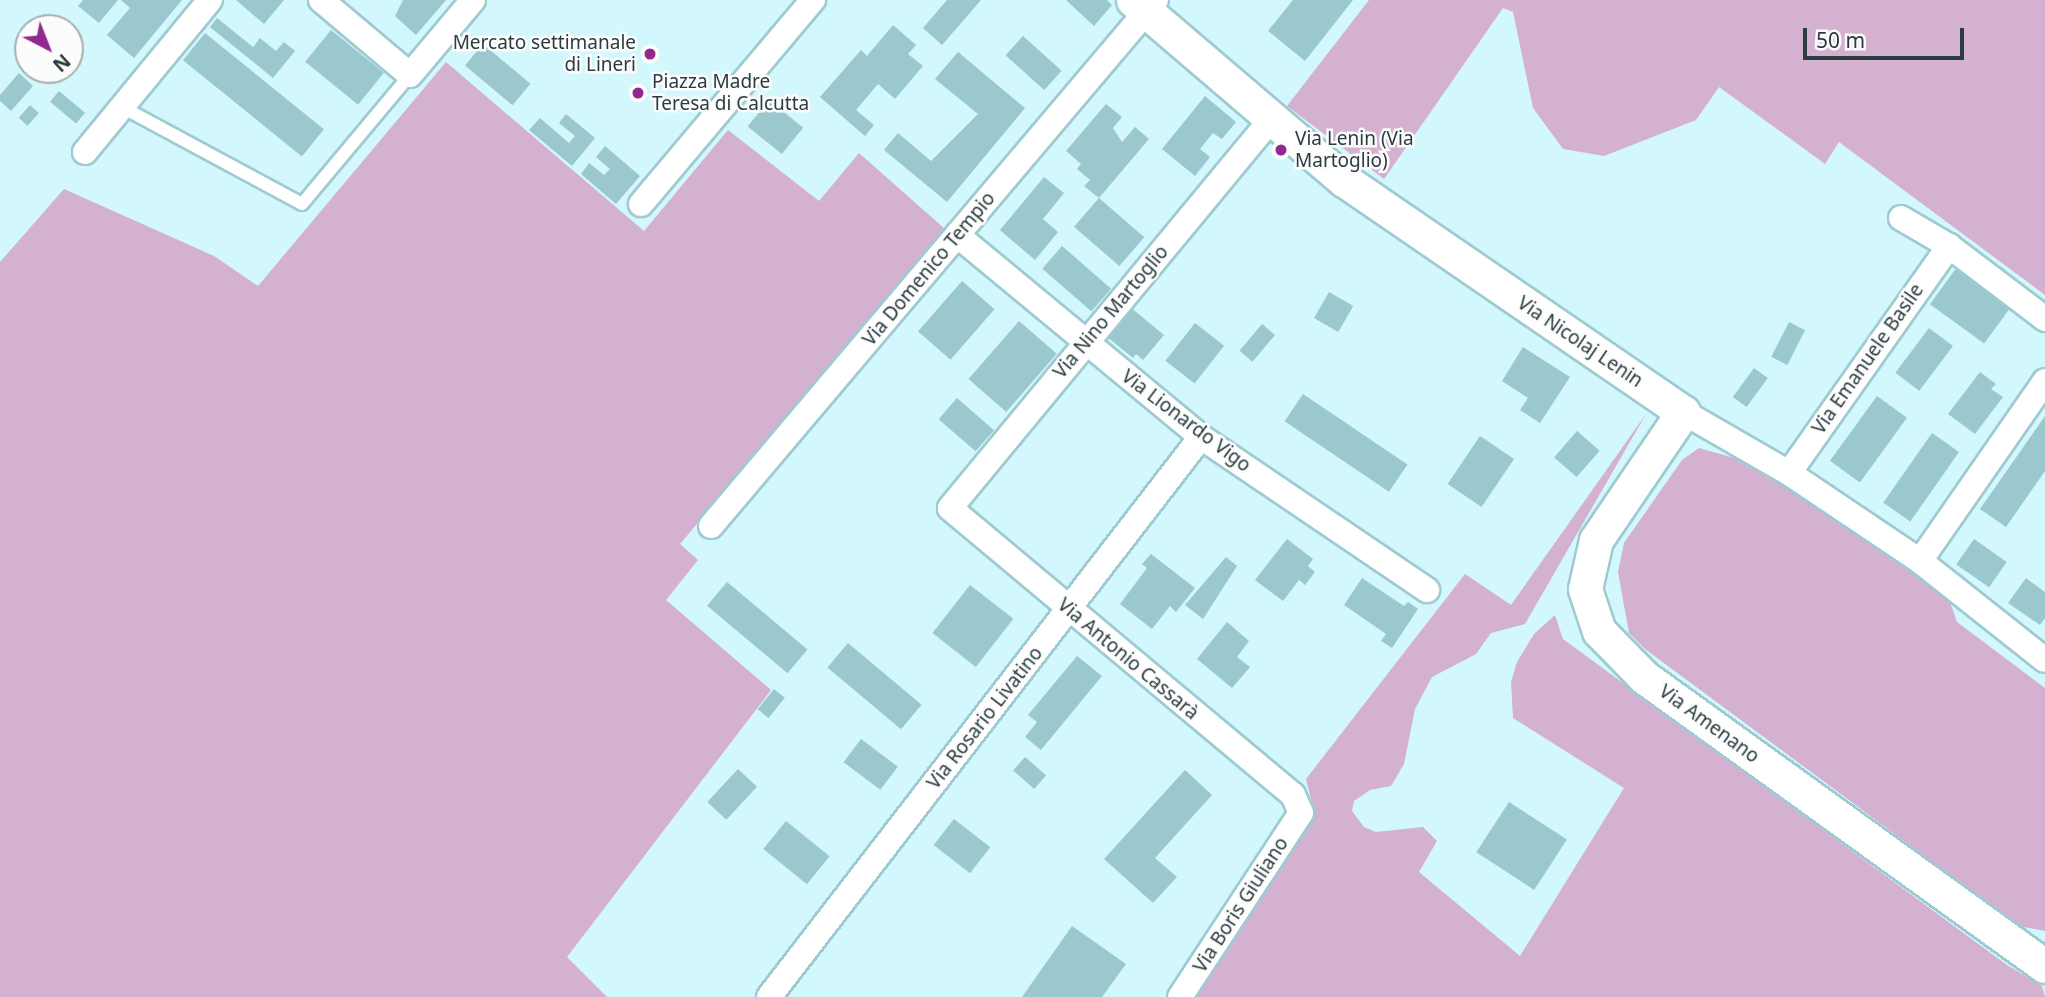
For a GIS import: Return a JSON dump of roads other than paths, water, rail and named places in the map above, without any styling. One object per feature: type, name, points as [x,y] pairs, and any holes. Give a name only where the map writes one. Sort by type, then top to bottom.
[{"type":"main road","name":"Via Nicolaj Lenin","points":[[1145,4],[1344,180],[1683,412]]},
{"type":"main road","name":"Via Amenano","points":[[1683,412],[1596,540],[1585,589],[1599,631],[1644,677],[2040,957]]},
{"type":"street","points":[[85,152],[210,0]]},
{"type":"street","points":[[321,0],[410,75],[473,0]]},
{"type":"street","points":[[641,204],[813,0]]},
{"type":"street","name":"Via Domenico Tempio","points":[[711,526],[957,235],[1145,4]]},
{"type":"street","name":"Via Nino Martoglio","points":[[950,508],[1273,117]]},
{"type":"street","points":[[1901,218],[1949,246],[2045,319]]},
{"type":"street","name":"Via Lionardo Vigo","points":[[957,235],[1201,438],[1427,590]]},
{"type":"street","name":"Via Emanuele Basile","points":[[1789,473],[1949,246]]},
{"type":"street","points":[[1920,561],[2045,382]]},
{"type":"street","name":"Via Nicolaj Lenin","points":[[1683,412],[1789,473],[1920,561],[2045,660]]},
{"type":"street","name":"Via Rosario Livatino","points":[[769,997],[1201,438]]},
{"type":"street","name":"Via Antonio Cassarà","points":[[950,508],[1293,795],[1301,813]]},
{"type":"street","name":"Via Boris Giuliano","points":[[1180,997],[1301,813]]},
{"type":"lane","points":[[122,107],[302,204],[410,75]]},
{"type":"place","name":"Mercato settimanale di Lineri","points":[[650,54]]},
{"type":"place","name":"Piazza Madre Teresa di Calcutta","points":[[638,93]]},
{"type":"place","name":"Via Lenin (Via Martoglio)","points":[[1281,150]]}]
